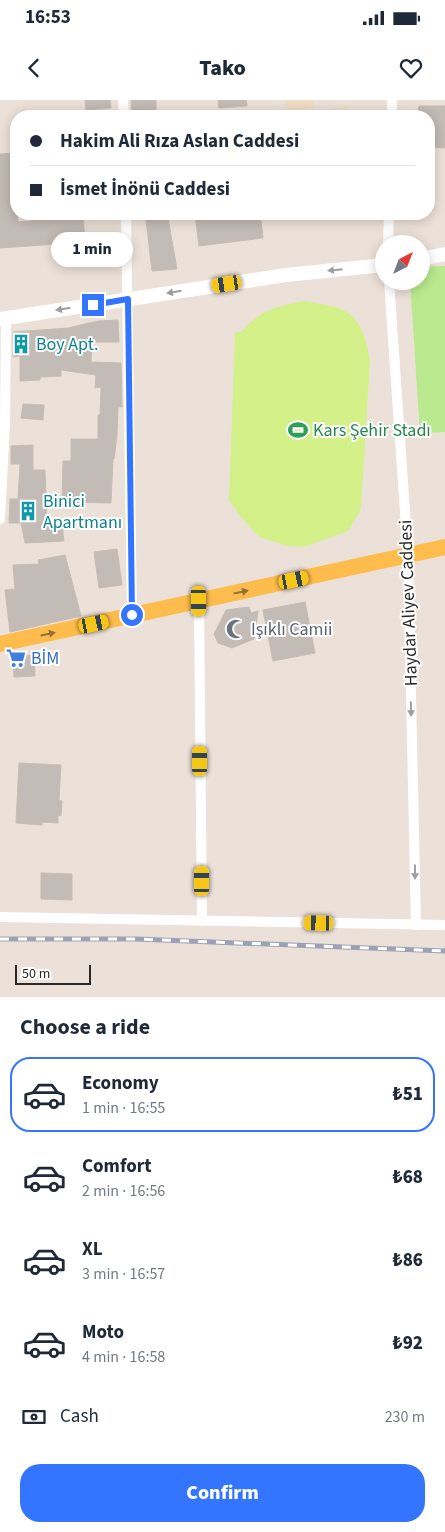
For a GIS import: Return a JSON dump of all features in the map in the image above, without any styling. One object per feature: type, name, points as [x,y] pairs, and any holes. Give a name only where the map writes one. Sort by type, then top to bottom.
[{"type":"main road","points":[[430,256],[445,254]]},
{"type":"main road","points":[[3,319],[286,275],[375,266]]},
{"type":"main road","points":[[0,644],[445,547]]},
{"type":"street","points":[[126,220],[132,615]]},
{"type":"street","points":[[388,235],[389,220]]},
{"type":"street","name":"Haydar Aliyev Caddesi","points":[[390,290],[408,556],[416,925]]},
{"type":"street","points":[[0,519],[5,423],[3,319]]},
{"type":"street","points":[[199,601],[202,921]]},
{"type":"street","points":[[0,917],[445,925]]},
{"type":"shaded area","points":[[286,100],[314,100],[315,107],[305,110],[287,110]]},
{"type":"shaded area","points":[[348,105],[348,110],[327,110]]},
{"type":"green space","points":[[445,266],[445,432],[420,433],[411,290],[430,290],[430,267]]},
{"type":"green space","name":"Kars Şehir Stadı","points":[[304,301],[338,308],[347,312],[361,328],[370,361],[361,509],[348,531],[304,547],[288,546],[259,537],[239,515],[229,500],[235,332],[241,332],[255,318],[270,310]]},
{"type":"building","points":[[85,100],[110,100],[111,108],[86,110]]},
{"type":"building","points":[[131,100],[156,100],[156,110],[132,110]]},
{"type":"building","points":[[218,100],[246,100],[247,106],[219,108]]},
{"type":"building","points":[[419,106],[445,106],[445,148],[435,147],[435,110],[418,110]]},
{"type":"building","points":[[10,153],[10,220],[18,220],[18,222],[83,220],[85,242],[0,248],[0,154]]},
{"type":"building","points":[[146,220],[168,220],[177,269],[152,271]]},
{"type":"building","points":[[196,220],[261,220],[263,238],[199,246]]},
{"type":"building","points":[[118,320],[119,342],[92,342],[91,362],[121,363],[122,407],[118,407],[111,503],[62,502],[63,461],[71,461],[71,439],[98,439],[101,387],[95,388],[96,375],[61,370],[61,376],[40,377],[40,380],[20,381],[20,356],[13,357],[13,332],[68,328],[98,321]]},
{"type":"building","points":[[23,404],[44,405],[43,420],[21,418]]},
{"type":"building","points":[[33,445],[33,470],[45,470],[47,526],[62,524],[64,541],[25,543],[21,523],[9,523],[10,499],[18,499],[20,464],[11,464],[11,446]]},
{"type":"building","points":[[117,549],[122,585],[99,588],[94,552]]},
{"type":"building","points":[[65,555],[81,616],[10,632],[5,590],[15,589],[13,565],[39,564],[38,560]]},
{"type":"building","points":[[305,602],[315,653],[273,661],[263,610]]},
{"type":"building","name":"Işıklı Camii","points":[[249,607],[251,613],[258,611],[254,639],[232,648],[218,643],[214,634],[226,610]]},
{"type":"building","points":[[34,655],[35,676],[14,677],[13,656]]},
{"type":"building","points":[[19,763],[61,765],[59,800],[62,801],[61,816],[58,815],[58,823],[42,822],[42,825],[16,823]]},
{"type":"building","points":[[41,873],[72,874],[72,900],[41,899]]},
{"type":"railway","points":[[0,939],[136,939],[445,951]]},
{"type":"place","name":"Boy Apt.","points":[[21,344]]},
{"type":"place","name":"Kars Şehir Stadı","points":[[298,430]]},
{"type":"place","name":"Binici Apartmanı","points":[[28,511]]},
{"type":"place","name":"Işıklı Camii","points":[[236,629]]},
{"type":"place","name":"BİM","points":[[16,658]]},
{"type":"route","points":[[93,305],[128,299],[132,615]]}]
